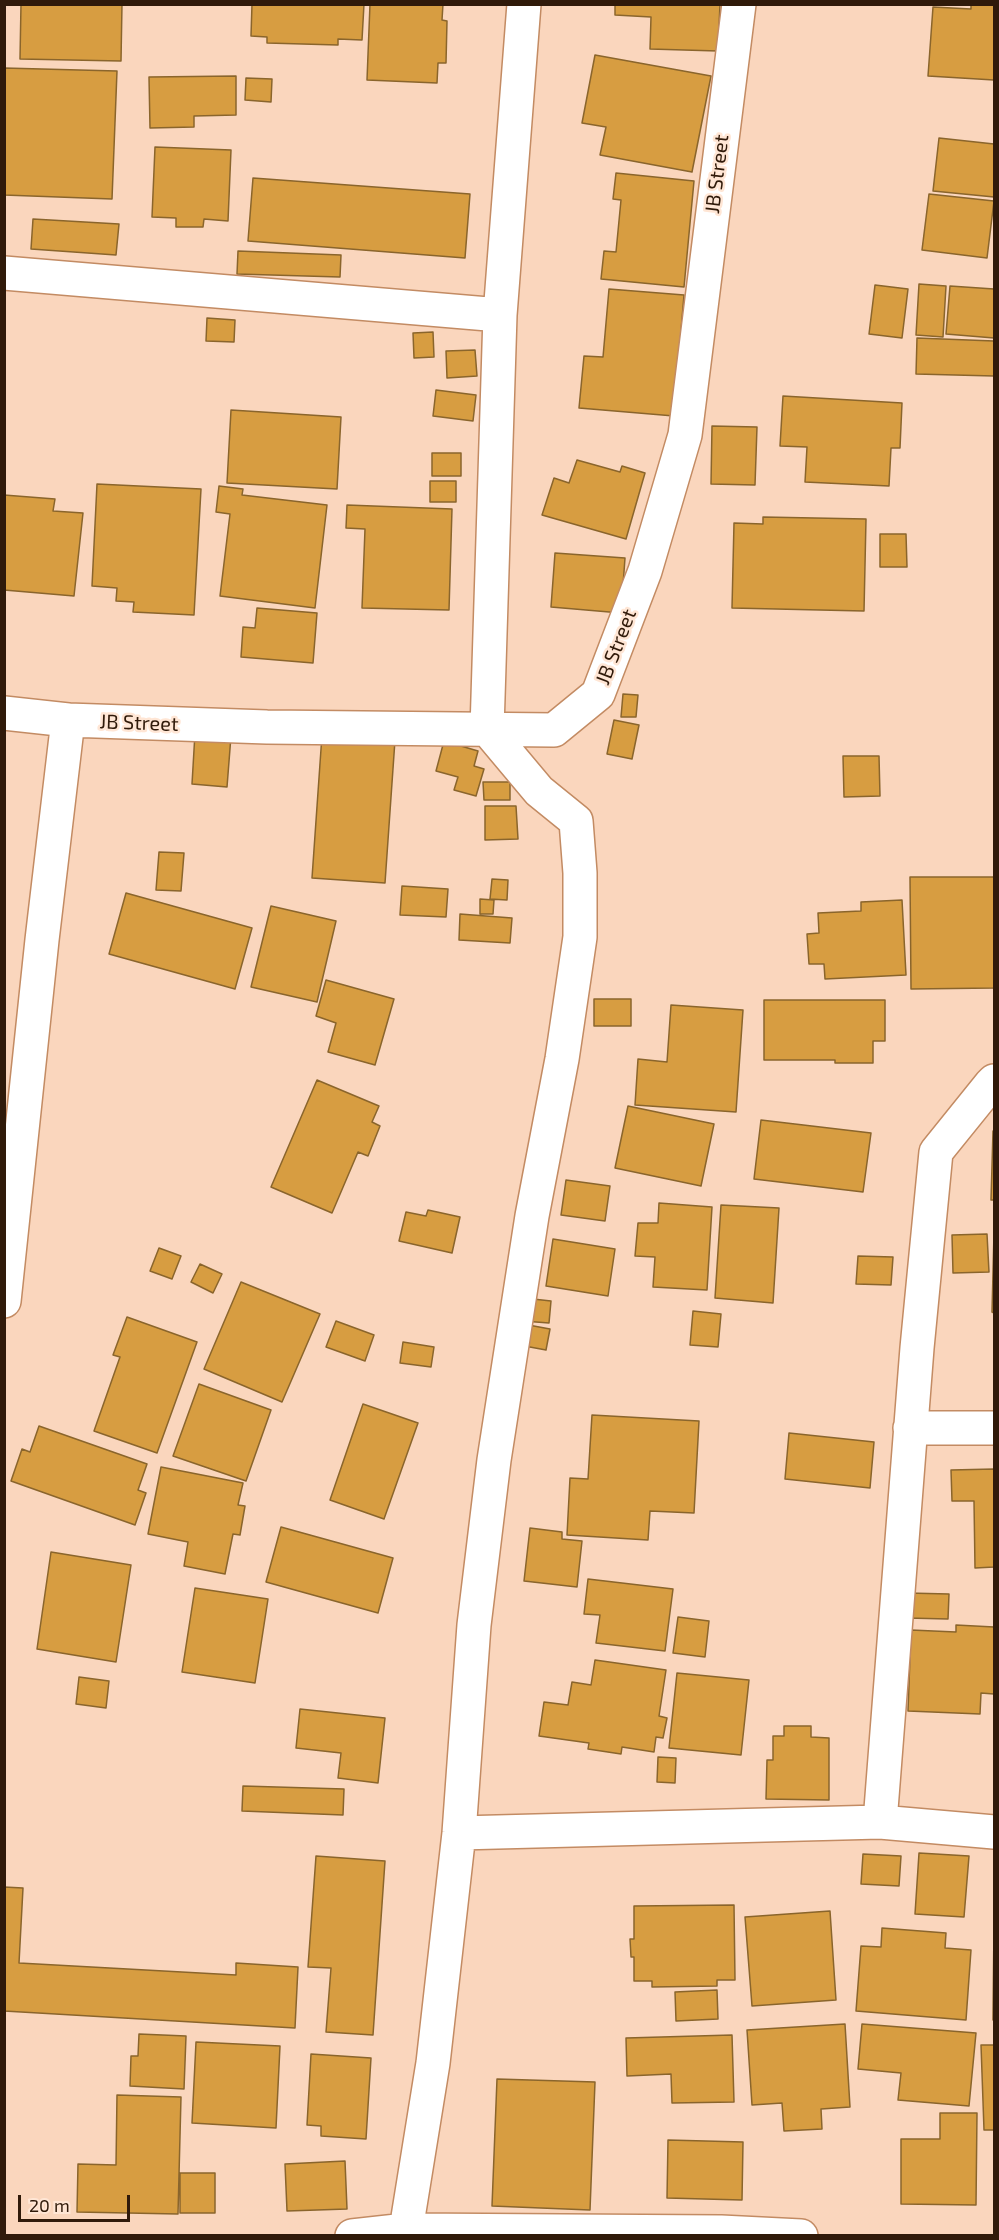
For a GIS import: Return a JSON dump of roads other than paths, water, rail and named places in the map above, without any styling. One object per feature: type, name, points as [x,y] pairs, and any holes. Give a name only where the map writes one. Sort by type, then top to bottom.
[{"type":"street","points":[[405,2233],[433,2062],[459,1833],[474,1625],[494,1460],[528,1239],[562,1059],[580,936],[580,873],[576,821],[539,791],[487,729],[500,315],[524,4]]},
{"type":"street","name":"JB Street","points":[[4,713],[68,720],[267,727],[554,730],[598,694],[645,571],[685,435],[739,4]]},
{"type":"street","points":[[4,273],[500,315]]},
{"type":"street","points":[[4,1301],[68,720]]},
{"type":"street","points":[[880,1822],[910,1428],[936,1152],[990,1084],[994,1082]]},
{"type":"street","points":[[910,1428],[994,1428]]},
{"type":"street","points":[[459,1833],[880,1822],[994,1832]]},
{"type":"street","points":[[352,2235],[405,2233],[801,2235]]}]
